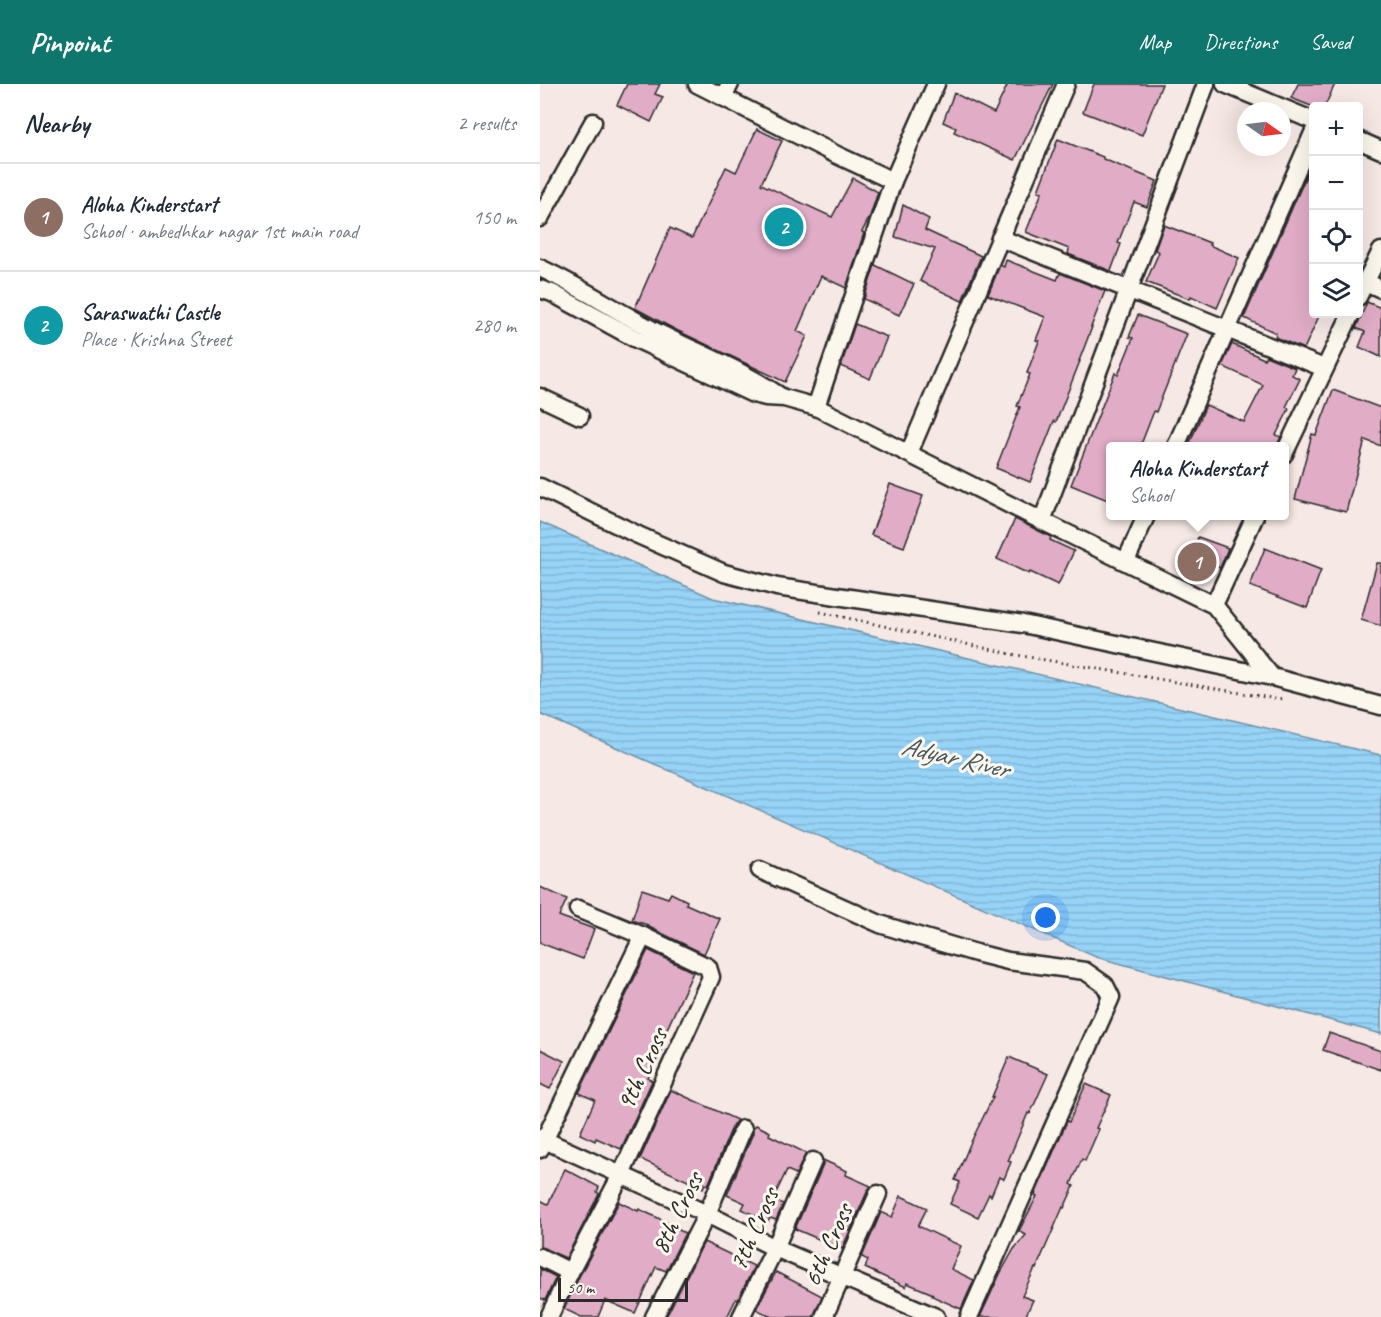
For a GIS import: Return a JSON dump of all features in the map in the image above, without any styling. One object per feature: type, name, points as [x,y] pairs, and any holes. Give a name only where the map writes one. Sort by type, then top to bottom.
[{"type":"street","points":[[697,84],[726,91],[837,155],[893,181]]},
{"type":"street","points":[[816,406],[893,181],[936,84]]},
{"type":"street","points":[[909,453],[1066,84]]},
{"type":"street","points":[[1042,521],[1206,84]]},
{"type":"street","points":[[1225,84],[1309,119]]},
{"type":"street","points":[[540,218],[592,122]]},
{"type":"street","points":[[1363,142],[1381,150]]},
{"type":"street","points":[[1178,442],[1309,143]]},
{"type":"street","points":[[1000,238],[1324,368]]},
{"type":"street","points":[[1368,289],[1381,251]]},
{"type":"street","points":[[540,268],[572,284],[640,332]]},
{"type":"street","points":[[540,289],[640,332],[753,394],[784,398],[816,406],[1214,605],[1272,676]]},
{"type":"street","points":[[1289,443],[1349,318]]},
{"type":"street","points":[[540,397],[580,416]]},
{"type":"street","points":[[540,487],[638,535],[724,573],[767,584],[1023,624],[1272,676],[1381,706]]},
{"type":"street","points":[[1126,561],[1144,520]]},
{"type":"street","points":[[1214,605],[1253,520]]},
{"type":"street","points":[[760,870],[880,924],[1008,961],[1085,971],[1105,985],[1111,998],[969,1317]]},
{"type":"street","name":"9th Cross","points":[[549,1317],[621,1175],[711,977],[708,967],[579,909]]},
{"type":"street","points":[[643,936],[542,1143],[621,1175],[707,1214],[775,1248],[843,1277],[914,1313],[936,1317]]},
{"type":"street","name":"8th Cross","points":[[654,1317],[707,1214],[743,1129]]},
{"type":"street","name":"7th Cross","points":[[741,1317],[775,1248],[813,1161]]},
{"type":"street","name":"6th Cross","points":[[824,1317],[878,1194]]},
{"type":"street","points":[[540,1257],[570,1272]]},
{"type":"water","name":"Adyar River","points":[[540,522],[713,598],[1381,755],[1381,1034],[1096,957],[540,714]]},
{"type":"building","points":[[627,84],[660,84],[655,94],[663,97],[651,122],[617,105]]},
{"type":"building","points":[[1008,84],[1053,84],[1015,160],[954,132],[956,128],[943,122],[954,93],[994,113]]},
{"type":"building","points":[[1094,84],[1162,84],[1142,135],[1083,112]]},
{"type":"building","points":[[1298,84],[1335,84],[1327,102],[1309,102],[1309,105],[1291,98]]},
{"type":"building","points":[[757,129],[782,141],[761,184],[832,217],[853,178],[878,192],[862,232],[864,233],[846,288],[821,276],[797,331],[807,336],[785,382],[635,308],[670,228],[692,238],[726,167],[736,172]]},
{"type":"building","points":[[1058,139],[1157,181],[1147,207],[1134,202],[1118,243],[1121,244],[1111,271],[1068,254],[1069,249],[1026,232],[1042,192],[1038,191]]},
{"type":"building","points":[[1309,169],[1309,318],[1318,318],[1304,349],[1275,337],[1276,333],[1244,318]]},
{"type":"building","points":[[903,205],[929,219],[925,230],[981,256],[962,301],[920,281],[935,249],[895,237]]},
{"type":"building","points":[[1164,225],[1210,243],[1209,245],[1239,258],[1217,308],[1191,296],[1190,299],[1146,282],[1159,252],[1155,250]]},
{"type":"building","points":[[1006,260],[1057,280],[1060,273],[1105,291],[1080,361],[1030,482],[996,468],[1020,407],[1017,406],[1030,374],[1027,373],[1045,317],[988,295],[1000,265],[1004,267]]},
{"type":"building","points":[[875,265],[914,284],[899,315],[864,299]]},
{"type":"building","points":[[1367,302],[1381,308],[1381,357],[1359,347],[1365,332],[1356,328],[1360,318],[1363,318]]},
{"type":"building","points":[[1138,315],[1187,334],[1142,442],[1106,442],[1106,499],[1071,485],[1115,373],[1118,375],[1133,338],[1129,337]]},
{"type":"building","points":[[855,324],[887,337],[870,379],[841,366]]},
{"type":"building","points":[[1232,344],[1264,359],[1266,356],[1295,368],[1292,375],[1300,379],[1286,407],[1289,409],[1276,435],[1281,437],[1278,442],[1190,442],[1206,405],[1244,422],[1263,385],[1222,366]]},
{"type":"building","points":[[1333,390],[1381,408],[1381,446],[1365,440],[1346,512],[1295,499],[1312,434],[1316,435]]},
{"type":"building","points":[[890,484],[923,496],[904,547],[871,535]]},
{"type":"building","points":[[1015,519],[1074,551],[1058,585],[997,559]]},
{"type":"building","points":[[1198,537],[1228,548],[1220,568],[1191,557]]},
{"type":"building","points":[[1265,548],[1321,570],[1307,608],[1250,586]]},
{"type":"building","points":[[1377,563],[1381,563],[1381,626],[1361,620]]},
{"type":"building","points":[[540,887],[567,899],[559,916],[594,929],[583,959],[540,943]]},
{"type":"building","points":[[642,889],[668,898],[671,893],[687,901],[686,904],[720,919],[704,954],[648,925],[632,920]]},
{"type":"building","points":[[648,950],[693,972],[661,1042],[664,1044],[648,1078],[652,1081],[621,1149],[580,1134],[595,1100],[579,1093]]},
{"type":"building","points":[[1329,1033],[1381,1051],[1381,1070],[1323,1050]]},
{"type":"building","points":[[540,1049],[564,1061],[550,1089],[540,1084]]},
{"type":"building","points":[[1009,1057],[1048,1074],[1030,1114],[1028,1113],[1008,1161],[1011,1162],[1004,1179],[999,1177],[978,1217],[950,1204],[960,1182],[955,1180]]},
{"type":"building","points":[[1086,1084],[1111,1095],[1096,1128],[1099,1129],[1085,1161],[1082,1159],[1071,1184],[1074,1186],[1022,1296],[1033,1300],[1025,1317],[980,1317],[1014,1249],[1026,1235],[1019,1231],[1037,1196],[1035,1195],[1067,1121],[1069,1122]]},
{"type":"building","points":[[671,1090],[737,1120],[708,1185],[705,1184],[703,1188],[640,1159]]},
{"type":"building","points":[[756,1125],[770,1132],[769,1135],[806,1153],[796,1174],[787,1170],[773,1199],[783,1204],[776,1220],[770,1218],[768,1222],[742,1209],[745,1203],[727,1195]]},
{"type":"building","points":[[823,1160],[847,1171],[846,1175],[871,1186],[842,1249],[795,1229],[823,1165]]},
{"type":"building","points":[[565,1169],[599,1187],[597,1192],[599,1194],[566,1258],[540,1247],[540,1200],[548,1204]]},
{"type":"building","points":[[901,1196],[927,1208],[918,1226],[961,1246],[951,1269],[974,1280],[961,1309],[932,1296],[933,1294],[907,1283],[906,1287],[865,1268],[868,1260],[862,1257],[881,1212],[892,1217]]},
{"type":"building","points":[[619,1202],[638,1211],[639,1209],[685,1233],[666,1271],[656,1267],[635,1313],[605,1300],[598,1317],[581,1317],[564,1309]]},
{"type":"building","points":[[704,1242],[754,1266],[738,1300],[736,1299],[727,1317],[666,1317]]},
{"type":"building","points":[[540,1269],[556,1277],[545,1300],[540,1298]]},
{"type":"building","points":[[776,1272],[822,1296],[813,1317],[772,1317],[756,1309]]},
{"type":"place","name":"Saraswathi Castle","points":[[784,227]]},
{"type":"place","name":"Aloha Kinderstart","points":[[1197,562]]}]
